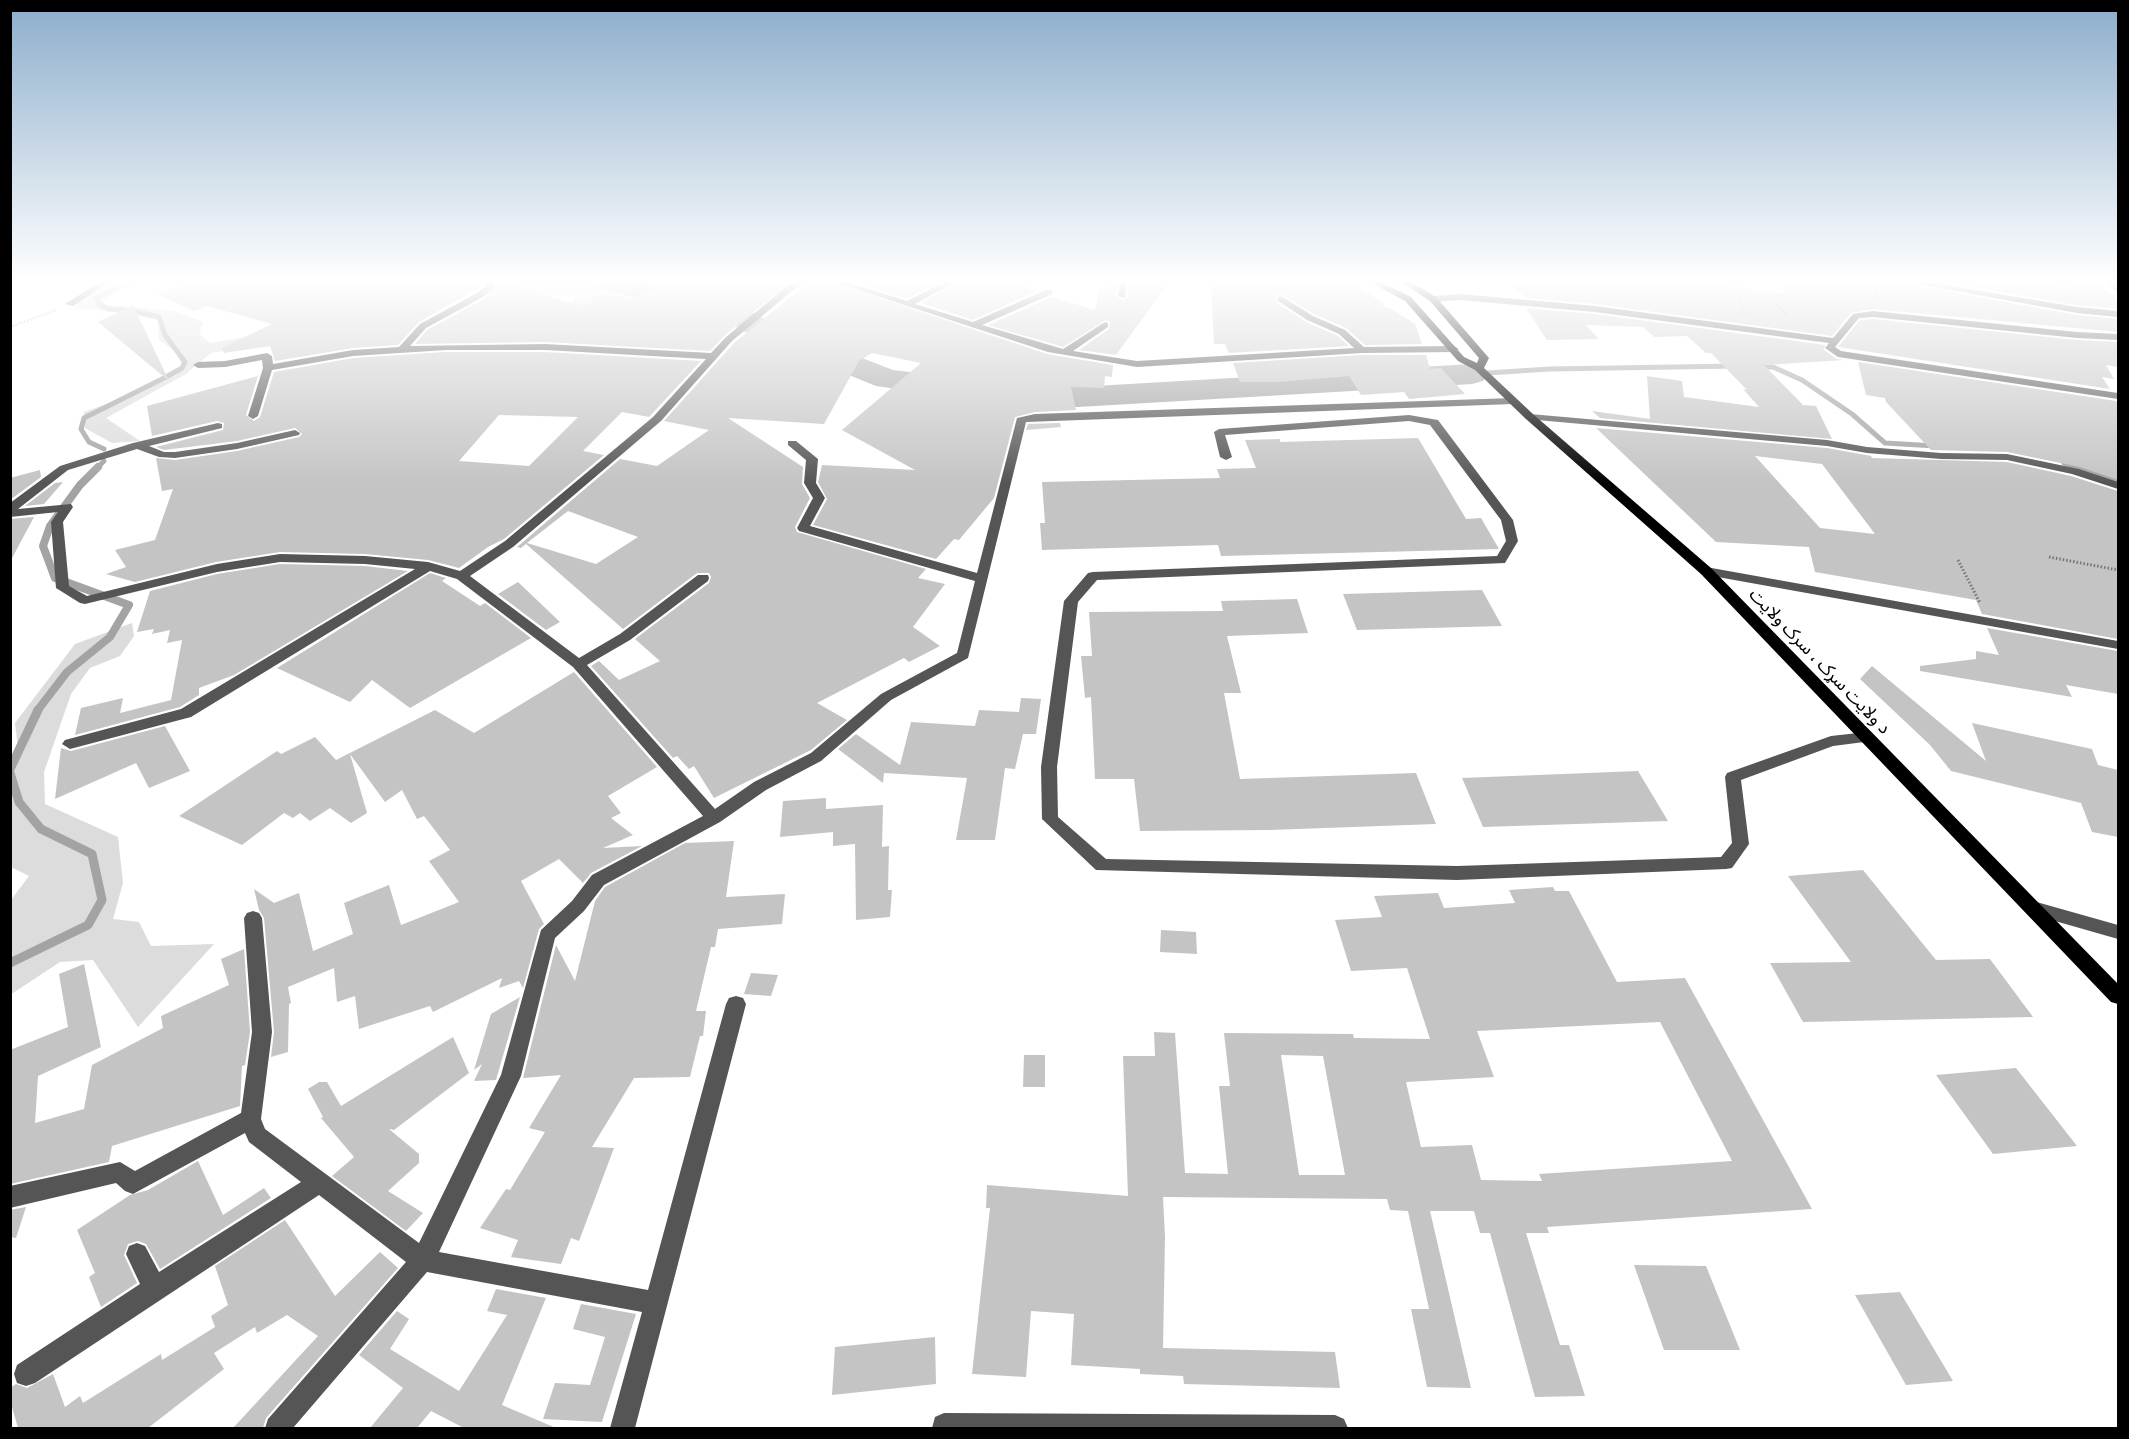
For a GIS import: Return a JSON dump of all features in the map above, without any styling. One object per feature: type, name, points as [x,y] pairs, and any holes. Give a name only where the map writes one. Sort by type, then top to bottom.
[{"type":"main road","name":"د ولایت سړک ، سرک ولایت","points":[[1454,349],[1461,359],[1479,368],[1530,417],[1706,571],[2118,996]]},
{"type":"main road","points":[[1476,349],[1484,358],[1479,368]]},
{"type":"street","points":[[268,368],[353,353],[391,349]]},
{"type":"street","points":[[585,349],[714,356]]},
{"type":"street","points":[[462,576],[509,543],[657,419],[720,349]]},
{"type":"street","points":[[1052,349],[1137,364],[1362,350],[1440,349]]},
{"type":"street","points":[[1064,353],[1070,349]]},
{"type":"street","points":[[1832,349],[1838,354],[2118,396]]},
{"type":"street","points":[[198,365],[225,364],[267,356],[268,368],[253,416]]},
{"type":"street","points":[[277,1428],[423,1260],[511,1076],[547,935],[578,906],[598,880],[714,818],[760,786],[816,757],[886,697],[963,655],[1022,420],[1035,417],[1513,401]]},
{"type":"street","points":[[1530,417],[1816,442],[1867,450],[1941,456],[2007,457],[2075,471],[2118,486]]},
{"type":"street","points":[[1226,457],[1219,432],[1409,418],[1434,423],[1507,520],[1512,541],[1501,560],[1093,576],[1071,601],[1049,767],[1050,819],[1102,865],[1457,873],[1726,863],[1740,844],[1732,777],[1831,741],[1866,737]]},
{"type":"street","points":[[10,511],[64,468],[137,445],[218,426]]},
{"type":"street","points":[[137,445],[163,455],[175,455],[237,446],[295,433]]},
{"type":"street","points":[[792,442],[812,459],[810,483],[819,498],[803,528],[982,579]]},
{"type":"street","points":[[10,511],[67,507],[57,522],[63,588],[85,600],[218,568],[280,558],[326,557],[428,566],[462,576],[578,664],[714,818]]},
{"type":"street","points":[[70,744],[186,713],[428,566]]},
{"type":"street","points":[[1706,571],[2118,645]]},
{"type":"street","points":[[578,664],[625,637],[704,578]]},
{"type":"street","points":[[2033,908],[2118,932]]},
{"type":"street","points":[[253,918],[262,1032],[251,1119],[256,1135],[423,1260],[657,1303]]},
{"type":"street","points":[[623,1428],[736,1004]]},
{"type":"street","points":[[10,1197],[120,1172],[133,1184],[251,1119]]},
{"type":"street","points":[[26,1374],[320,1182]]},
{"type":"street","points":[[137,1254],[155,1288]]},
{"type":"street","points":[[944,1426],[1335,1428]]},
{"type":"path","points":[[2049,556],[2118,570]]},
{"type":"path","points":[[1959,560],[1990,622]]},
{"type":"shaded area","points":[[172,349],[233,349],[211,353],[186,374],[106,418],[140,441],[112,443],[83,427],[84,412],[122,398],[182,368],[178,353]]},
{"type":"shaded area","points":[[132,623],[134,636],[120,656],[90,668],[71,694],[44,772],[45,804],[118,837],[123,883],[113,919],[139,922],[151,946],[214,944],[138,1027],[93,960],[60,962],[10,995],[11,900],[29,876],[11,867],[10,756],[18,748],[15,723],[75,644]]},
{"type":"building","points":[[131,349],[154,349],[169,381]]},
{"type":"building","points":[[222,349],[249,349],[224,353]]},
{"type":"building","points":[[271,349],[346,349],[275,361]]},
{"type":"building","points":[[676,349],[712,349],[710,351]]},
{"type":"building","points":[[728,349],[1033,349],[1047,354],[1113,365],[1112,377],[1105,376],[1104,388],[1071,387],[1076,410],[1035,412],[1015,417],[994,498],[959,540],[954,539],[936,559],[813,525],[827,499],[818,482],[822,465],[915,470],[842,430],[921,363],[872,353],[859,361],[824,424],[728,418],[803,467],[802,484],[810,498],[795,527],[797,532],[926,569],[918,578],[945,584],[913,627],[940,646],[909,662],[904,658],[817,703],[847,720],[811,750],[714,798],[694,766],[689,769],[677,756],[673,758],[591,666],[599,661],[619,680],[660,661],[635,639],[709,583],[711,577],[709,573],[697,573],[623,629],[526,544],[521,548],[517,547],[620,459],[657,466],[709,430],[664,421]],"holes":[[[568,511],[638,537],[596,564],[527,543]]]},
{"type":"building","points":[[1080,349],[1120,349],[1116,355]]},
{"type":"building","points":[[1227,349],[1295,349],[1229,353]]},
{"type":"building","points":[[1702,349],[1824,349],[1837,359],[1844,360],[1764,365],[1803,405],[1816,406],[1832,439],[1600,418],[1592,411],[1650,419],[1647,376],[1682,381],[1684,397],[1759,407],[1743,389],[1747,390],[1711,353],[1706,353]]},
{"type":"building","points":[[1852,349],[2118,349],[2118,367],[2106,365],[2114,379],[2102,377],[2110,389]]},
{"type":"building","points":[[446,352],[545,352],[701,361],[649,417],[622,412],[583,451],[604,455],[504,539],[488,547],[459,568],[428,560],[365,554],[280,552],[216,562],[135,582],[106,574],[126,567],[115,550],[155,540],[173,489],[162,491],[156,458],[175,460],[237,451],[299,437],[302,434],[295,428],[237,441],[164,450],[156,447],[223,430],[224,423],[217,421],[152,436],[147,406],[258,376],[246,415],[254,421],[260,417],[274,372],[353,358]],"holes":[[[499,415],[578,417],[529,466],[459,461]]]},
{"type":"building","points":[[1362,355],[1426,355],[1430,369],[1441,368],[1465,394],[1409,399],[1404,392],[1361,395],[1349,376],[1278,382],[1240,382],[1233,363]]},
{"type":"building","points":[[1858,362],[2116,401],[2118,404],[2118,480],[2080,467],[2007,452],[1931,450],[1886,402],[1885,398],[1866,395]]},
{"type":"building","points":[[1060,423],[1061,427],[1026,430],[1028,424]]},
{"type":"building","points":[[1596,428],[1827,448],[1872,458],[2007,462],[2071,476],[2118,491],[2118,639],[1982,614],[1976,600],[1815,572],[1809,547],[1716,542]],"holes":[[[1755,456],[1822,464],[1875,534],[1820,528]]]},
{"type":"building","points":[[1418,438],[1466,519],[1481,518],[1499,549],[1221,556],[1218,545],[1042,550],[1040,523],[1045,523],[1042,482],[1220,478],[1217,469],[1256,468],[1245,440],[1280,439],[1280,442]]},
{"type":"building","points":[[40,470],[41,477],[10,500],[10,478]]},
{"type":"building","points":[[63,482],[44,504],[25,506],[55,483]]},
{"type":"building","points":[[34,517],[10,562],[10,519]]},
{"type":"building","points":[[280,564],[365,566],[408,571],[234,675],[199,688],[199,695],[180,707],[75,735],[81,708],[123,698],[120,713],[171,700],[182,640],[167,643],[170,630],[152,634],[154,629],[137,632],[150,591],[217,574]]},
{"type":"building","points":[[430,573],[446,578],[442,581],[480,606],[485,603],[531,638],[410,708],[372,680],[350,702],[277,668]]},
{"type":"building","points":[[518,582],[560,622],[546,630],[498,594]]},
{"type":"building","points":[[1482,590],[1502,626],[1357,630],[1343,594]]},
{"type":"building","points":[[1297,599],[1308,633],[1227,636],[1241,693],[1224,693],[1240,779],[1416,773],[1436,824],[1270,830],[1140,831],[1134,779],[1095,779],[1091,697],[1085,698],[1081,656],[1092,656],[1089,612],[1223,611],[1221,601]]},
{"type":"building","points":[[1987,628],[2118,651],[2118,694],[2066,685],[2072,697],[1920,671],[1920,666],[1976,659],[1976,651],[1999,655]]},
{"type":"building","points":[[1872,666],[1986,761],[1972,723],[2092,749],[2098,765],[2118,770],[2118,837],[2092,832],[2081,803],[1951,771],[1930,745],[1860,679]]},
{"type":"building","points":[[574,672],[657,767],[608,796],[621,813],[611,818],[633,835],[603,848],[642,846],[591,873],[583,883],[559,859],[521,881],[544,924],[539,929],[523,988],[519,981],[499,988],[502,978],[433,1012],[430,1006],[359,1029],[355,996],[337,1002],[334,968],[288,987],[291,1003],[289,1004],[288,1052],[271,1057],[274,1032],[264,918],[259,910],[254,889],[274,903],[299,893],[313,951],[353,934],[344,903],[389,885],[401,925],[459,902],[429,861],[450,850],[424,816],[417,819],[402,790],[385,802],[350,754],[367,813],[351,823],[330,808],[310,821],[300,813],[293,818],[284,813],[242,845],[179,816],[277,751],[281,754],[315,737],[336,760],[435,710],[474,733]]},
{"type":"building","points":[[1021,698],[1041,699],[1036,734],[1023,734],[1015,769],[1005,768],[995,840],[956,840],[967,778],[884,773],[883,783],[838,749],[856,734],[900,765],[911,722],[975,726],[979,710],[1019,712]]},
{"type":"building","points":[[165,726],[190,771],[149,788],[136,763],[55,799],[61,748],[71,751]]},
{"type":"building","points":[[1638,771],[1668,821],[1483,827],[1462,778]]},
{"type":"building","points":[[826,798],[826,809],[883,805],[882,847],[889,846],[888,890],[892,890],[890,917],[856,920],[855,844],[833,846],[833,832],[780,837],[783,801]]},
{"type":"building","points":[[734,841],[726,897],[785,894],[782,924],[718,929],[715,947],[711,947],[696,1011],[706,1011],[703,1036],[700,1036],[690,1077],[634,1078],[592,1147],[614,1148],[579,1241],[571,1238],[561,1264],[511,1257],[518,1240],[480,1228],[506,1189],[510,1190],[545,1132],[529,1128],[561,1075],[523,1078],[556,945],[575,981],[595,901],[605,887],[685,843]]},
{"type":"building","points":[[1863,870],[1936,960],[1990,959],[2033,1017],[1803,1022],[1770,963],[1851,962],[1788,876]]},
{"type":"building","points":[[1553,887],[1555,891],[1569,891],[1617,982],[1685,978],[1812,1209],[1547,1227],[1549,1233],[1526,1233],[1560,1345],[1569,1345],[1585,1396],[1535,1397],[1490,1233],[1480,1233],[1474,1211],[1430,1211],[1471,1388],[1427,1387],[1411,1309],[1429,1309],[1408,1211],[1390,1210],[1387,1199],[1163,1197],[1165,1237],[1163,1348],[1335,1352],[1340,1388],[1184,1384],[1183,1376],[1140,1374],[1140,1369],[1071,1365],[1074,1314],[1031,1311],[1026,1377],[972,1374],[990,1208],[986,1208],[987,1185],[1128,1196],[1123,1056],[1155,1056],[1154,1032],[1175,1033],[1185,1173],[1228,1174],[1219,1086],[1230,1086],[1224,1033],[1353,1034],[1354,1038],[1430,1039],[1407,968],[1351,971],[1335,920],[1382,917],[1374,896],[1438,893],[1444,908],[1515,903],[1509,890]],"holes":[[[1660,1022],[1732,1161],[1539,1174],[1542,1181],[1481,1180],[1472,1145],[1421,1147],[1406,1082],[1494,1077],[1477,1031]],[[1281,1055],[1323,1056],[1345,1175],[1299,1175]]]},
{"type":"building","points":[[1161,930],[1196,932],[1197,954],[1160,952]]},
{"type":"building","points":[[244,949],[250,1032],[245,1065],[242,1066],[240,1106],[112,1146],[109,1162],[10,1184],[10,1050],[68,1027],[59,974],[84,964],[101,1047],[38,1076],[35,1123],[84,1109],[92,1065],[163,1028],[161,1016],[229,985],[221,959]]},
{"type":"building","points":[[751,973],[778,975],[771,996],[744,994]]},
{"type":"building","points":[[520,997],[496,1080],[474,1081],[482,1064],[474,1070],[491,1014]]},
{"type":"building","points":[[453,1037],[469,1073],[394,1130],[389,1129],[419,1154],[419,1163],[388,1191],[423,1213],[406,1231],[332,1176],[354,1157],[321,1118],[323,1117],[308,1089],[319,1082],[327,1082],[341,1106]]},
{"type":"building","points":[[1024,1055],[1045,1055],[1045,1087],[1023,1087]]},
{"type":"building","points":[[2016,1068],[2077,1146],[1993,1154],[1936,1075]]},
{"type":"building","points":[[198,1161],[223,1215],[264,1188],[271,1198],[160,1269],[146,1244],[138,1241],[128,1244],[124,1255],[137,1283],[101,1307],[89,1277],[95,1273],[77,1230],[130,1195],[148,1190]]},
{"type":"building","points":[[26,1207],[16,1238],[10,1237],[10,1210]]},
{"type":"building","points":[[285,1220],[335,1296],[380,1252],[398,1268],[266,1418],[263,1428],[233,1428],[318,1336],[287,1315],[257,1333],[255,1327],[214,1353],[224,1369],[148,1428],[18,1428],[10,1400],[10,1388],[16,1384],[27,1388],[53,1374],[65,1407],[80,1396],[83,1403],[161,1354],[162,1360],[215,1327],[211,1316],[228,1305],[215,1266]]},
{"type":"building","points":[[1634,1265],[1706,1266],[1740,1350],[1664,1350]]},
{"type":"building","points":[[496,1289],[546,1298],[502,1405],[556,1428],[464,1428],[431,1411],[417,1428],[370,1428],[403,1388],[359,1355],[397,1311],[409,1319],[390,1349],[459,1391],[507,1315],[487,1311]]},
{"type":"building","points":[[1900,1292],[1953,1381],[1906,1385],[1855,1295]]},
{"type":"building","points":[[581,1304],[636,1314],[602,1422],[543,1419],[555,1383],[590,1385],[605,1337],[573,1329]]},
{"type":"building","points":[[935,1337],[936,1384],[832,1395],[835,1347]]},
{"type":"waterway","points":[[104,449],[89,442],[81,429],[84,418],[182,368],[185,362],[175,349]]},
{"type":"waterway","points":[[812,349],[887,379],[991,392],[1078,397],[1472,374]]},
{"type":"waterway","points":[[1472,374],[1549,369],[1735,366]]},
{"type":"waterway","points":[[1757,367],[1773,367],[1802,380],[1852,414],[1885,443],[1936,446]]},
{"type":"waterway","points":[[37,711],[67,672],[110,637],[129,605],[55,578],[43,546],[50,526],[80,485],[104,461]]},
{"type":"waterway","points":[[2064,463],[2084,469]]},
{"type":"waterway","points":[[2079,467],[2118,479]]},
{"type":"waterway","points":[[10,769],[38,710]]},
{"type":"waterway","points":[[10,773],[19,802],[41,829],[92,854],[102,900],[88,925],[10,963]]}]
